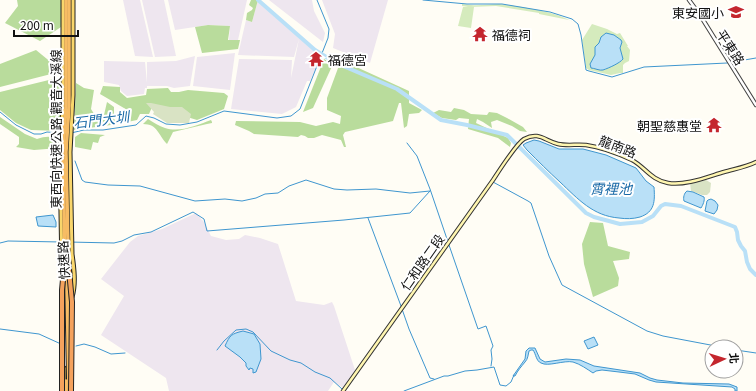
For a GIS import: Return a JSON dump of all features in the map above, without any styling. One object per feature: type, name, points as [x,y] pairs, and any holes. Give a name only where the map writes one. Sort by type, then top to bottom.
[{"type":"highway","name":"東西向快速公路 觀音大溪線","points":[[67,0],[66,106],[63,152],[66,259],[67,391]]},
{"type":"highway","points":[[66,259],[62,290],[67,391]]},
{"type":"highway","points":[[66,259],[72,302],[67,391]]},
{"type":"main road","name":"快速路","points":[[63,0],[63,105],[60,154],[62,279],[67,391]]},
{"type":"main road","name":"快速路","points":[[67,391],[70,375],[70,313],[74,290],[70,152],[73,95],[73,0]]},
{"type":"main road","name":"龍南路","points":[[519,144],[523,140],[530,137],[538,136],[559,144],[586,145],[611,152],[632,161],[638,164],[652,177],[668,183],[690,182],[756,162]]},
{"type":"main road","name":"仁和路二段","points":[[344,390],[519,144]]},
{"type":"main road","points":[[70,375],[74,367]]},
{"type":"street","name":"平東路","points":[[689,0],[700,15],[756,105]]},
{"type":"street","name":"快速路","points":[[61,308],[62,279]]},
{"type":"shaded area","points":[[123,0],[140,0],[153,57],[135,56]]},
{"type":"shaded area","points":[[142,0],[164,0],[176,56],[155,57]]},
{"type":"shaded area","points":[[168,0],[247,0],[238,40],[229,40],[230,26],[208,25],[175,30]]},
{"type":"shaded area","points":[[258,0],[299,38],[321,55],[319,58],[315,56],[313,61],[318,63],[310,81],[307,81],[296,107],[282,114],[231,109],[239,59],[292,60],[291,78],[299,39],[294,57],[238,55],[246,20],[252,22]]},
{"type":"shaded area","points":[[269,0],[312,0],[314,11],[325,33],[323,42]]},
{"type":"shaded area","points":[[322,0],[388,0],[370,63],[333,48],[335,34]]},
{"type":"shaded area","points":[[235,53],[230,90],[193,86],[197,57]]},
{"type":"shaded area","points":[[195,56],[190,86],[174,88],[167,86],[147,86],[144,94],[127,96],[121,91],[119,85],[104,82],[104,61],[145,62],[147,83],[147,62],[176,61]]},
{"type":"shaded area","points":[[196,213],[204,222],[211,236],[226,240],[239,239],[245,235],[278,244],[296,301],[324,305],[332,302],[355,370],[343,388],[334,382],[328,391],[169,391],[166,378],[101,335],[124,296],[101,279],[130,242],[138,236],[162,229]]},
{"type":"green space","points":[[17,0],[61,0],[61,27],[40,41],[5,23],[18,6]]},
{"type":"green space","points":[[251,0],[258,0],[252,22],[246,20],[247,13],[253,8],[249,5]]},
{"type":"green space","points":[[462,4],[499,4],[517,6],[538,10],[569,20],[539,13],[496,6],[470,7],[474,7],[471,28],[458,26],[463,7],[468,7],[462,6]]},
{"type":"green space","points":[[592,24],[617,34],[620,33],[630,50],[629,61],[623,65],[623,73],[611,75],[586,68],[582,40]]},
{"type":"green space","points":[[208,25],[230,26],[228,40],[240,40],[238,49],[202,53],[195,27]]},
{"type":"green space","points":[[36,50],[58,68],[59,72],[0,87],[0,64]]},
{"type":"green space","points":[[324,59],[333,64],[313,108],[303,112]]},
{"type":"green space","points":[[341,60],[409,91],[409,103],[422,110],[419,113],[409,114],[407,126],[404,128],[401,103],[399,103],[393,121],[345,132],[343,135],[346,147],[344,147],[341,140],[322,135],[314,138],[308,138],[301,135],[298,137],[254,134],[235,125],[236,121],[300,122],[316,126],[333,122],[340,124],[341,116],[327,110],[327,98]]},
{"type":"green space","points":[[61,78],[60,131],[31,130],[16,123],[0,110],[0,92]]},
{"type":"green space","points":[[76,83],[84,88],[94,90],[91,109],[96,117],[104,115],[107,102],[114,107],[114,119],[117,122],[130,120],[129,111],[100,94],[103,86],[120,87],[120,92],[127,98],[146,95],[147,89],[168,88],[171,92],[188,90],[224,93],[228,96],[224,109],[197,120],[152,107],[149,114],[140,114],[137,120],[74,130]]},
{"type":"green space","points":[[146,103],[170,107],[182,107],[191,114],[189,123],[167,123],[153,114],[154,112]]},
{"type":"green space","points":[[454,108],[464,110],[471,114],[487,115],[489,112],[497,113],[523,127],[527,132],[520,131],[497,120],[491,122],[492,128],[477,119],[476,123],[508,138],[511,143],[510,147],[498,138],[468,129],[469,119],[459,118],[456,120],[442,118],[433,113],[439,110],[451,112]]},
{"type":"green space","points":[[0,117],[25,134],[37,139],[43,137],[53,137],[59,139],[59,148],[34,150],[16,147],[19,144],[19,137],[0,124]]},
{"type":"green space","points":[[148,119],[165,128],[177,130],[211,120],[212,123],[173,132],[167,144],[155,128],[148,124],[143,124]]},
{"type":"green space","points":[[81,133],[105,135],[100,137],[98,143],[93,142],[91,150],[75,147],[75,137]]},
{"type":"green space","points":[[706,180],[711,183],[710,192],[707,195],[702,195],[691,191],[690,183]]},
{"type":"green space","points":[[590,222],[603,223],[608,246],[630,252],[629,259],[613,261],[619,278],[618,286],[593,297],[584,264],[582,244]]},
{"type":"water","points":[[606,33],[614,35],[621,40],[622,42],[620,48],[623,59],[617,64],[603,70],[591,68],[590,64],[595,55],[595,47],[599,43],[601,37]]},
{"type":"water","name":"霄裡池","points":[[534,140],[559,149],[583,149],[606,155],[636,168],[646,181],[654,187],[654,201],[651,209],[645,215],[630,219],[610,217],[586,206],[523,145]]},
{"type":"water","points":[[687,191],[704,197],[704,202],[701,208],[684,201],[684,196]]},
{"type":"water","points":[[711,199],[718,205],[714,214],[705,211],[707,201]]},
{"type":"water","points":[[53,215],[56,222],[56,227],[38,226],[36,217]]},
{"type":"water","points":[[243,331],[254,334],[260,344],[261,359],[256,372],[253,373],[253,369],[250,368],[249,370],[246,363],[240,357],[225,346],[231,336]]},
{"type":"water","points":[[594,337],[598,345],[588,349],[584,341]]},
{"type":"water","points":[[529,348],[535,348],[540,359],[545,362],[566,359],[580,360],[594,366],[640,373],[657,380],[683,383],[729,384],[737,387],[737,391],[735,391],[732,387],[656,382],[635,374],[619,372],[602,370],[593,373],[581,365],[573,362],[544,364],[538,361],[533,350],[529,351],[526,361],[515,376],[513,376],[525,359],[526,351]]},
{"type":"waterway","points":[[258,0],[315,50],[336,63],[397,89],[441,120],[507,135],[586,213],[594,217],[620,224],[642,222],[653,216],[661,206],[665,204],[681,206],[735,227],[738,240],[745,251],[750,269],[756,275]]},
{"type":"waterway","name":"石門大圳","points":[[71,133],[84,130],[103,130],[136,125],[146,116],[166,124],[180,125],[197,122],[224,111],[277,118],[291,116],[300,109],[328,38],[329,29],[317,0]]},
{"type":"waterway","points":[[423,0],[467,4],[502,4],[550,12],[572,19],[578,24],[586,70],[612,77],[644,67],[727,63],[756,58]]},
{"type":"waterway","name":"石門大圳","points":[[0,112],[16,125],[34,134],[47,132],[60,133]]},
{"type":"waterway","points":[[407,143],[417,156],[448,242]]},
{"type":"waterway","points":[[75,161],[82,180],[85,182],[108,185],[140,186],[195,201],[225,199],[242,201],[256,198],[265,194],[278,193],[289,186],[306,180],[334,189],[376,189],[410,193],[430,191]]},
{"type":"waterway","points":[[493,182],[531,203],[549,256],[562,285],[647,331],[663,336],[704,344]]},
{"type":"waterway","points":[[68,242],[114,243],[134,235],[151,232],[193,212],[204,219],[207,231],[410,213],[430,191]]},
{"type":"waterway","points":[[368,218],[401,306]]},
{"type":"waterway","points":[[0,243],[8,241],[61,242]]},
{"type":"waterway","points":[[449,245],[478,329],[486,326],[493,346],[491,350],[491,366]]},
{"type":"waterway","points":[[402,309],[430,378],[434,379]]},
{"type":"waterway","points":[[0,329],[39,334],[61,344]]},
{"type":"waterway","points":[[217,350],[236,330],[246,329],[253,332],[271,351],[290,360],[301,363],[315,372],[330,378],[342,389]]},
{"type":"waterway","points":[[76,346],[84,344],[111,354],[125,353]]},
{"type":"waterway","points":[[744,351],[756,353]]},
{"type":"waterway","points":[[404,391],[444,376],[465,371],[494,367],[500,385],[506,386],[511,382],[514,375]]},
{"type":"place","name":"東安國小","points":[[736,12]]},
{"type":"place","name":"福德祠","points":[[480,34]]},
{"type":"place","name":"福德宮","points":[[316,59]]},
{"type":"place","name":"朝聖慈惠堂","points":[[714,125]]}]
